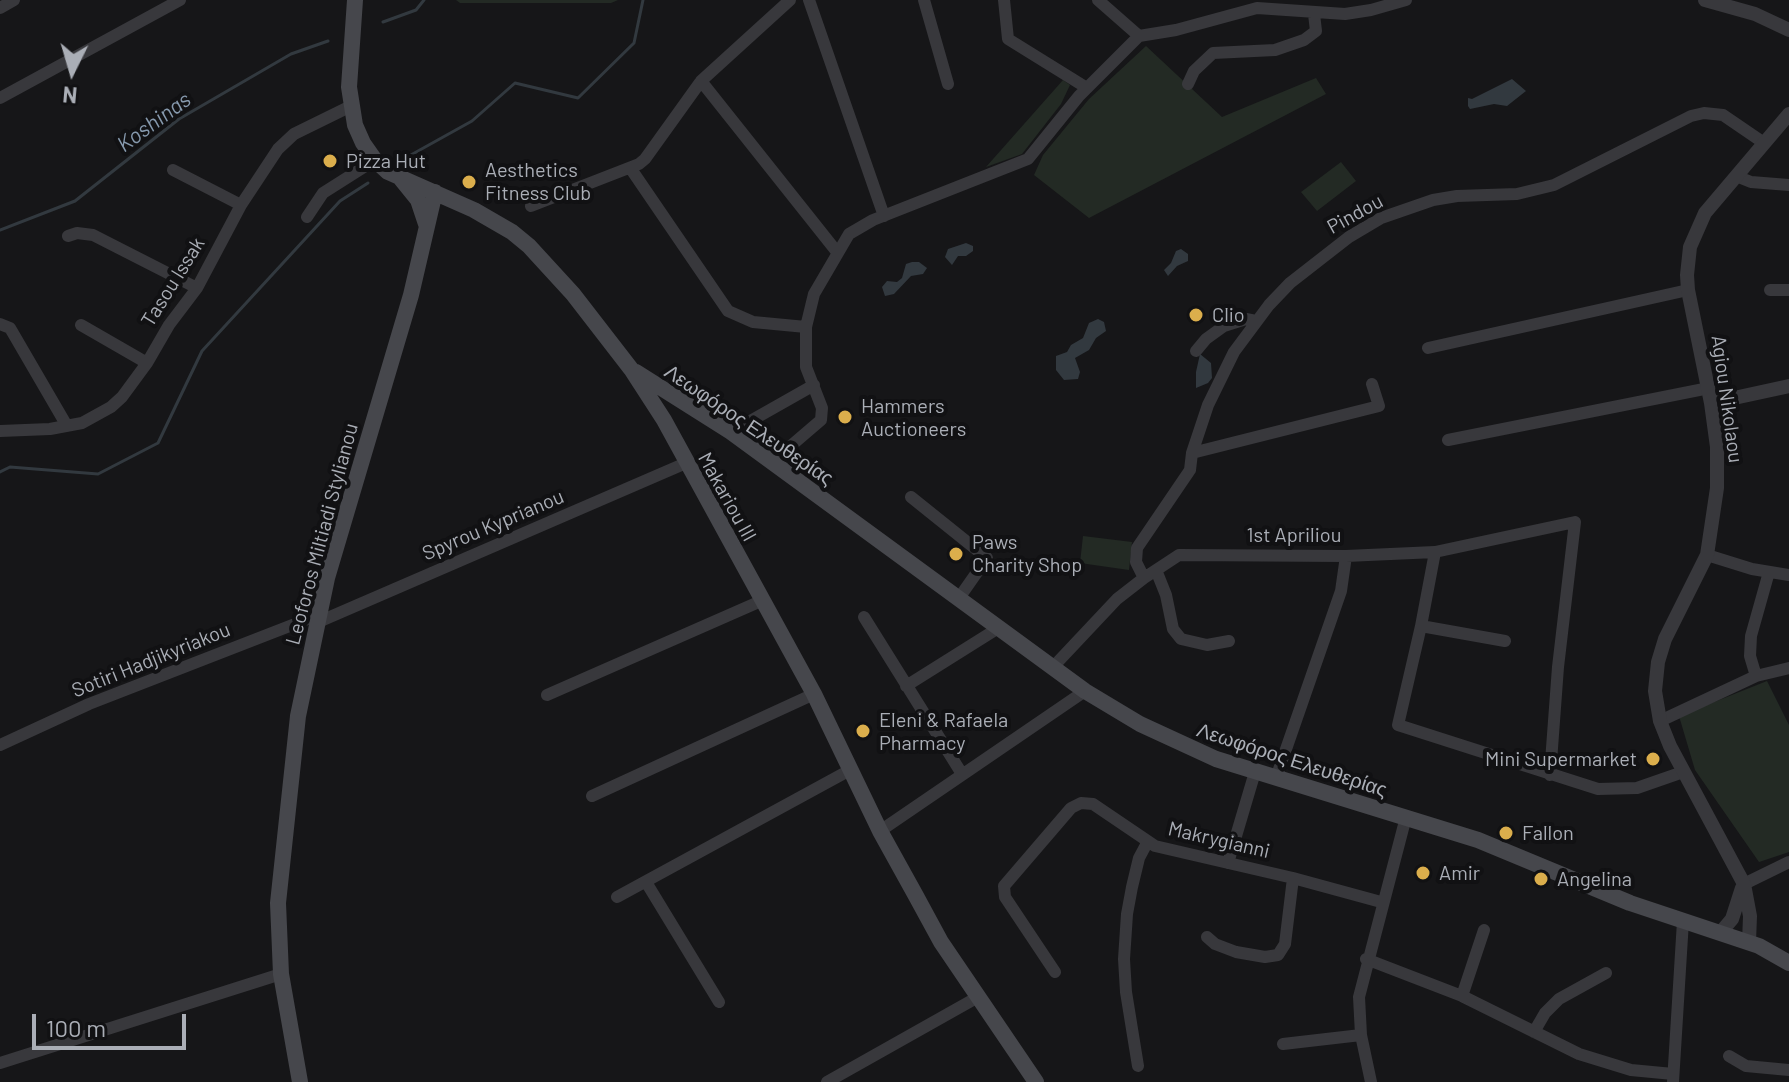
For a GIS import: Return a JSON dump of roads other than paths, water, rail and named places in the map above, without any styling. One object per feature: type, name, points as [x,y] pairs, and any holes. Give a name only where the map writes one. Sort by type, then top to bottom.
[{"type":"main road","name":"Makariou III","points":[[355,0],[349,76],[351,106],[359,135],[375,160],[399,178],[468,207],[512,232],[544,260],[631,369],[664,420],[814,694],[880,831],[941,942],[1036,1082]]},
{"type":"main road","points":[[399,178],[423,209],[427,230]]},
{"type":"main road","name":"Leoforos Miltiadi Stylianou","points":[[300,1082],[281,974],[278,903],[298,716],[317,619],[411,295],[435,192]]},
{"type":"main road","points":[[427,230],[444,208],[468,207]]},
{"type":"main road","name":"Λεωφόρος Ελευθερίας","points":[[631,369],[731,432],[1115,711],[1216,759],[1478,840],[1630,903],[1749,942],[1789,963]]},
{"type":"main road","points":[[664,420],[671,413],[693,408]]},
{"type":"street","points":[[0,8],[14,0]]},
{"type":"street","points":[[0,98],[180,0]]},
{"type":"street","points":[[531,206],[631,169],[645,159],[701,81],[790,0]]},
{"type":"street","points":[[809,0],[884,216]]},
{"type":"street","points":[[924,0],[948,84]]},
{"type":"street","points":[[1004,0],[1008,39],[1087,88]]},
{"type":"street","points":[[1098,0],[1139,36]]},
{"type":"street","points":[[772,462],[821,420],[822,408],[806,367],[806,327],[810,303],[837,252],[858,227],[1028,159],[1087,88],[1139,36],[1176,30],[1266,5],[1314,14],[1345,14],[1370,5],[1406,0]]},
{"type":"street","points":[[1705,0],[1755,14],[1789,30]]},
{"type":"street","points":[[1188,84],[1194,71],[1213,53],[1275,50],[1304,40],[1316,31],[1314,14]]},
{"type":"street","points":[[701,81],[837,252]]},
{"type":"street","name":"Tasou Issak","points":[[0,431],[67,426],[94,417],[122,397],[197,288],[241,205],[271,158],[287,139],[351,106]]},
{"type":"street","name":"Pindou","points":[[1144,578],[1136,562],[1137,548],[1190,470],[1192,453],[1220,377],[1256,321],[1290,283],[1324,254],[1366,226],[1417,205],[1457,196],[1517,194],[1554,185],[1691,116],[1704,113],[1723,115],[1764,143]]},
{"type":"street","name":"Agiou Nikolaou","points":[[1749,942],[1750,916],[1744,884],[1683,772],[1660,721],[1655,691],[1658,662],[1665,639],[1707,555],[1717,475],[1709,388],[1688,290],[1688,262],[1699,222],[1789,114]]},
{"type":"street","points":[[307,217],[323,193],[375,160]]},
{"type":"street","points":[[631,169],[728,311],[753,322],[806,327]]},
{"type":"street","points":[[173,170],[241,205]]},
{"type":"street","points":[[1736,176],[1751,182],[1789,185]]},
{"type":"street","points":[[68,236],[77,233],[93,235],[197,288]]},
{"type":"street","points":[[1428,348],[1688,290]]},
{"type":"street","points":[[1770,290],[1789,290]]},
{"type":"street","points":[[1196,351],[1224,326],[1246,319],[1256,321]]},
{"type":"street","points":[[0,324],[10,328],[67,426]]},
{"type":"street","points":[[81,325],[147,363]]},
{"type":"street","points":[[1192,453],[1379,406],[1372,384]]},
{"type":"street","points":[[731,432],[814,385]]},
{"type":"street","points":[[1711,403],[1789,386]]},
{"type":"street","points":[[1448,440],[1709,388]]},
{"type":"street","name":"Spyrou Kyprianou","points":[[317,619],[686,463]]},
{"type":"street","points":[[911,497],[987,558],[959,598]]},
{"type":"street","name":"1st Apriliou","points":[[1053,667],[1094,621],[1144,578],[1173,559],[1188,554],[1346,556],[1435,552],[1575,522],[1558,667],[1550,775]]},
{"type":"street","points":[[1435,552],[1398,725],[1584,786],[1612,790],[1637,788],[1683,772]]},
{"type":"street","points":[[1707,555],[1789,575]]},
{"type":"street","points":[[1276,778],[1341,591],[1346,556]]},
{"type":"street","points":[[1156,570],[1166,595],[1173,629],[1181,639],[1207,645],[1229,641]]},
{"type":"street","points":[[1756,676],[1750,656],[1751,636],[1769,572]]},
{"type":"street","points":[[547,695],[761,601]]},
{"type":"street","points":[[864,617],[962,774]]},
{"type":"street","name":"Sotiri Hadjikyriakou","points":[[0,745],[89,704],[317,619]]},
{"type":"street","points":[[1421,626],[1505,641]]},
{"type":"street","points":[[906,686],[1000,627]]},
{"type":"street","points":[[1660,721],[1756,676],[1789,668]]},
{"type":"street","points":[[880,831],[1085,691]]},
{"type":"street","points":[[592,796],[814,694]]},
{"type":"street","points":[[617,897],[850,770]]},
{"type":"street","points":[[1228,863],[1255,772]]},
{"type":"street","name":"Makrygianni","points":[[1055,972],[1005,897],[1007,881],[1071,808],[1081,803],[1093,804],[1147,843],[1381,902]]},
{"type":"street","points":[[1371,1082],[1361,1035],[1359,997],[1366,959],[1406,817]]},
{"type":"street","points":[[1138,1066],[1124,959],[1132,887],[1139,858],[1147,843]]},
{"type":"street","points":[[1721,932],[1732,919],[1744,884],[1789,862]]},
{"type":"street","points":[[1207,937],[1215,944],[1236,952],[1265,957],[1278,955],[1285,944],[1293,878]]},
{"type":"street","points":[[646,882],[719,1002]]},
{"type":"street","points":[[1366,959],[1462,996],[1599,1062],[1673,1078],[1683,921]]},
{"type":"street","points":[[1462,996],[1484,930]]},
{"type":"street","points":[[1534,1032],[1545,1013],[1559,999],[1606,973]]},
{"type":"street","points":[[0,1063],[281,974]]},
{"type":"street","points":[[827,1082],[978,997]]},
{"type":"street","points":[[1283,1044],[1361,1035]]},
{"type":"street","points":[[1729,1056],[1746,1066],[1789,1070]]},
{"type":"waterway","name":"Koshinas","points":[[383,22],[416,10],[424,0]]},
{"type":"waterway","points":[[409,156],[472,121],[515,83],[578,98],[634,43],[643,0]]},
{"type":"waterway","name":"Koshinas","points":[[0,230],[75,201],[179,119],[291,54],[328,41]]},
{"type":"waterway","points":[[0,472],[10,467],[98,474],[158,443],[202,351],[340,201],[368,183]]},
{"type":"place","name":"Pizza Hut","points":[[330,161]]},
{"type":"place","name":"Aesthetics Fitness Club","points":[[469,182]]},
{"type":"place","name":"Clio","points":[[1196,315]]},
{"type":"place","name":"Hammers Auctioneers","points":[[845,417]]},
{"type":"place","name":"Paws Charity Shop","points":[[956,554]]},
{"type":"place","name":"Eleni & Rafaela Pharmacy","points":[[863,731]]},
{"type":"place","name":"Mini Supermarket","points":[[1653,759]]},
{"type":"place","name":"Fallon","points":[[1506,833]]},
{"type":"place","name":"Amir","points":[[1423,873]]},
{"type":"place","name":"Angelina","points":[[1541,879]]}]
